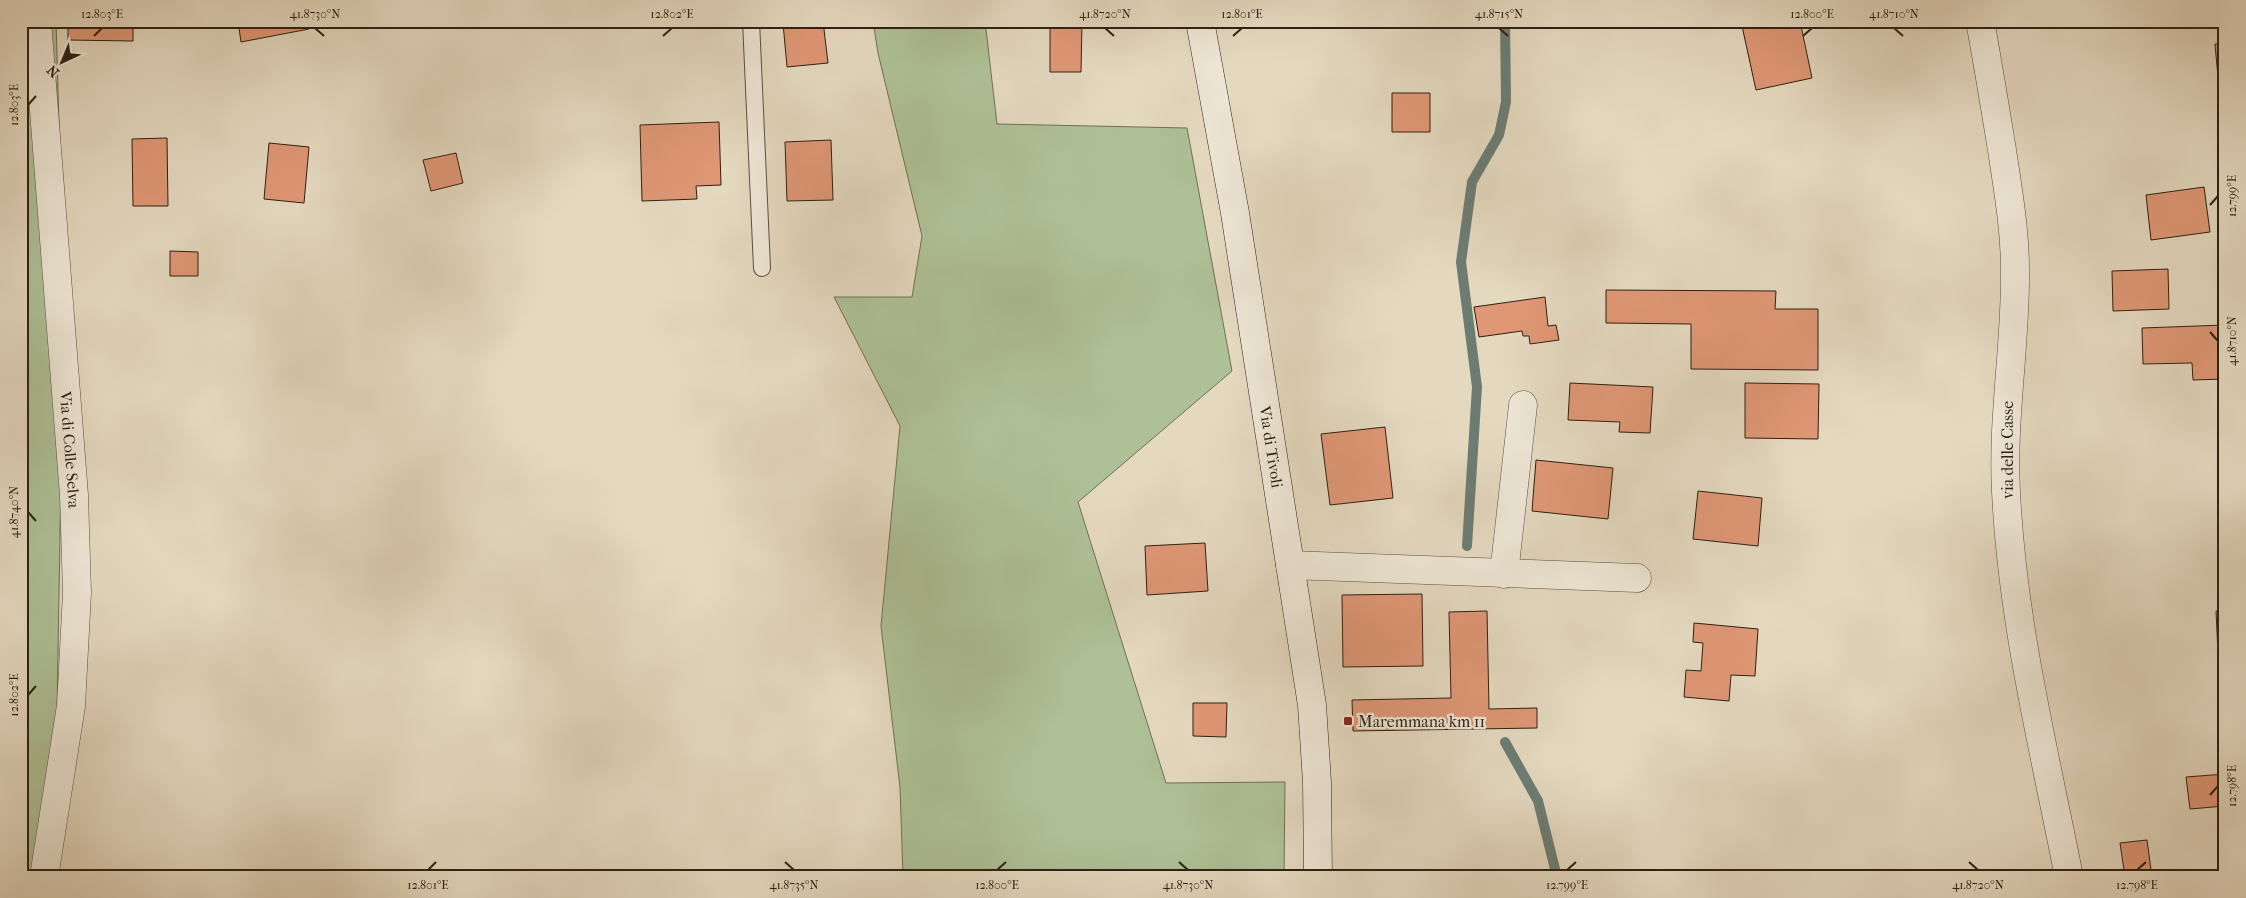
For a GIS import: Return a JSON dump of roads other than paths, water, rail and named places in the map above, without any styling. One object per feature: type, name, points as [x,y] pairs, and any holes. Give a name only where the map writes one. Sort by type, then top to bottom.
[{"type":"street","name":"Via di Colle Selva","points":[[37,21],[74,494],[76,594],[71,706],[44,877]]},
{"type":"street","name":"Via di Tivoli","points":[[1200,21],[1235,214],[1312,704],[1317,782],[1318,877]]},
{"type":"street","name":"via delle Casse","points":[[1980,21],[2008,191],[2015,251],[2014,310],[2005,435],[2006,491],[2011,556],[2021,632],[2069,877]]},
{"type":"street","points":[[1504,574],[1523,405]]},
{"type":"street","points":[[1290,565],[1637,578]]},
{"type":"lane","points":[[751,21],[762,268]]},
{"type":"waterway","points":[[1467,546],[1477,387],[1461,262],[1472,182],[1499,135],[1506,102],[1505,21]]},
{"type":"waterway","points":[[1505,742],[1538,801],[1557,877]]},
{"type":"place","name":"Maremmana km 11","points":[[1348,721]]}]
